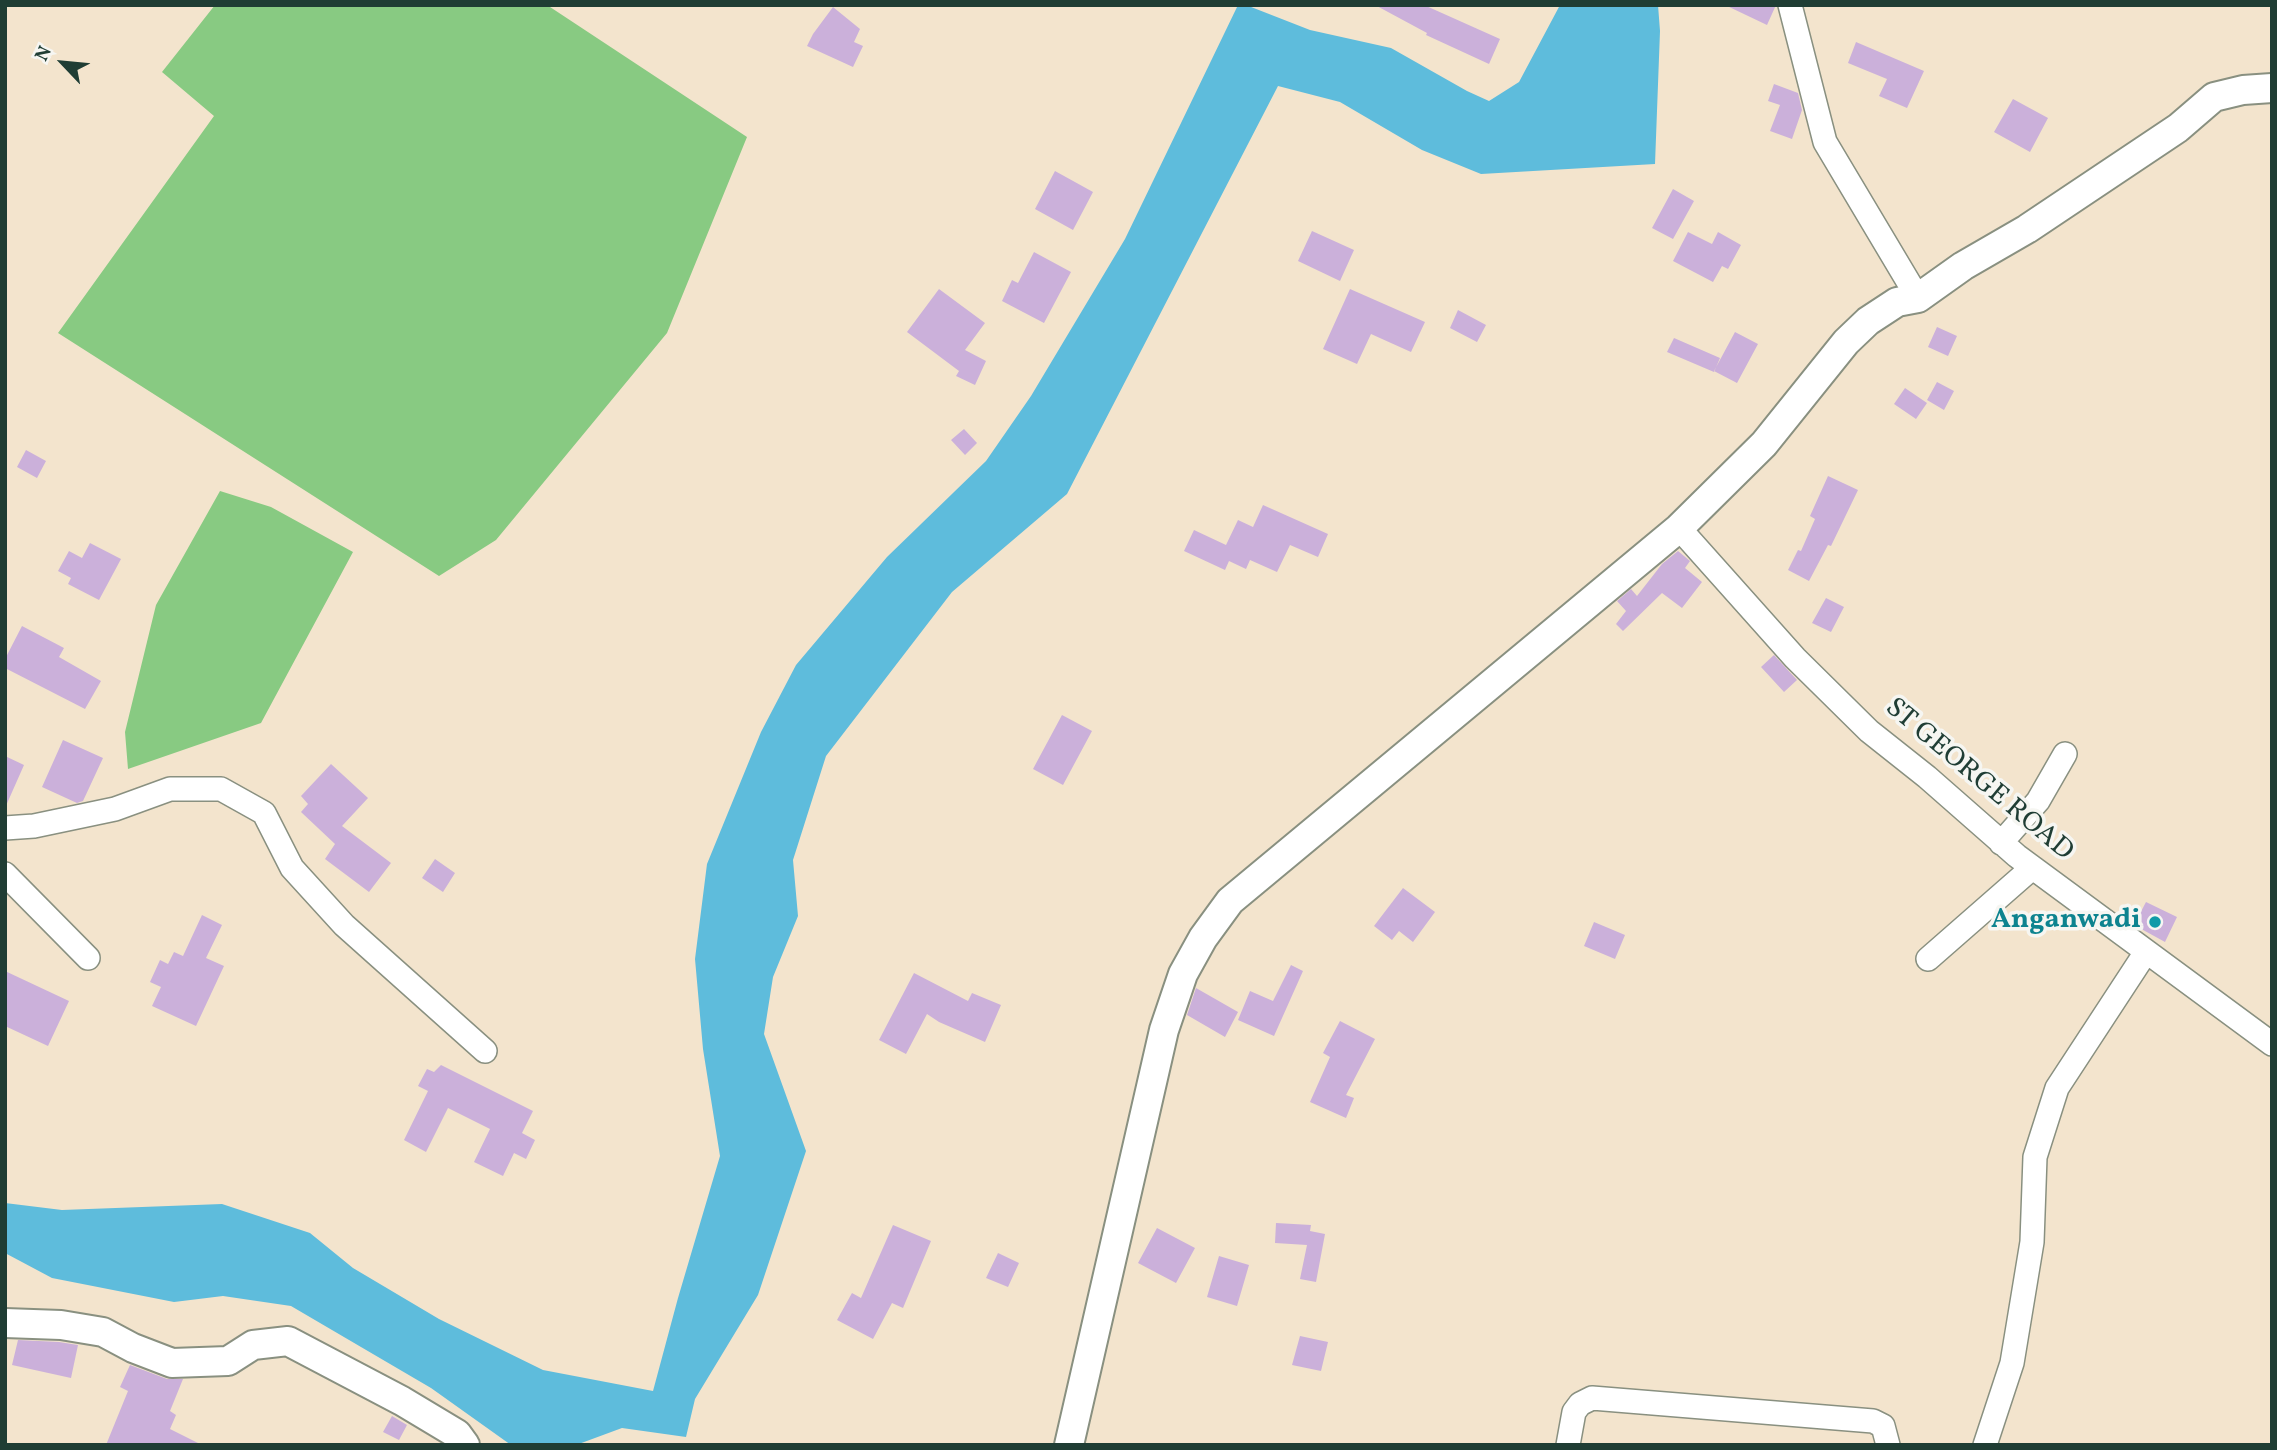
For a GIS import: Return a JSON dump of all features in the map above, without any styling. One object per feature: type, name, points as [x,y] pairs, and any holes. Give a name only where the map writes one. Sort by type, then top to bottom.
[{"type":"main road","points":[[1069,1445],[1164,1030],[1183,974],[1203,938],[1230,901],[1679,528],[1764,444],[1846,342],[1861,328],[1897,302],[1918,298],[1964,266],[2028,229],[2178,128],[2214,97],[2243,90],[2272,89]]},
{"type":"main road","points":[[5,1323],[61,1325],[103,1332],[133,1348],[172,1363],[229,1361],[253,1345],[288,1341],[402,1401],[457,1434],[465,1445]]},
{"type":"street","points":[[1790,5],[1825,142],[1918,298]]},
{"type":"street","name":"ST GEORGE ROAD","points":[[1679,528],[1795,658],[1869,731],[1927,777],[2032,868],[2272,1044]]},
{"type":"street","points":[[2001,843],[2038,801],[2065,754]]},
{"type":"street","points":[[5,828],[34,826],[115,809],[170,789],[221,789],[264,813],[292,868],[344,925],[485,1051]]},
{"type":"street","points":[[1928,959],[2032,868]]},
{"type":"street","points":[[5,874],[88,958]]},
{"type":"street","points":[[1985,1445],[2012,1363],[2032,1242],[2035,1157],[2057,1088],[2146,951]]},
{"type":"street","points":[[1567,1445],[1574,1412],[1580,1404],[1592,1398],[1873,1421],[1883,1426],[1888,1445]]},
{"type":"green space","points":[[215,5],[547,5],[747,137],[667,333],[496,540],[439,576],[58,333],[214,116],[162,72]]},
{"type":"green space","points":[[220,491],[271,507],[353,552],[261,723],[128,769],[125,732],[156,605]]},
{"type":"water","points":[[1238,5],[1246,5],[1310,30],[1391,48],[1489,101],[1519,82],[1560,5],[1658,5],[1660,31],[1655,164],[1481,174],[1422,150],[1340,102],[1278,86],[1067,494],[952,592],[826,756],[793,860],[798,916],[773,977],[764,1034],[806,1151],[758,1295],[695,1399],[686,1437],[622,1428],[576,1445],[511,1445],[431,1388],[291,1306],[223,1296],[174,1302],[52,1278],[5,1253],[5,1203],[62,1210],[222,1204],[310,1233],[353,1268],[439,1319],[543,1370],[653,1391],[720,1156],[703,1049],[695,959],[707,864],[761,732],[796,665],[887,557],[986,461],[1031,396],[1125,239]]},
{"type":"building","points":[[1375,5],[1424,5],[1500,39],[1489,64],[1426,35],[1427,33]]},
{"type":"building","points":[[1725,5],[1776,5],[1767,25]]},
{"type":"building","points":[[833,7],[860,29],[854,42],[863,46],[853,67],[807,46]]},
{"type":"building","points":[[1856,42],[1924,71],[1907,108],[1879,96],[1887,79],[1848,63]]},
{"type":"building","points":[[1774,84],[1798,93],[1802,110],[1792,139],[1770,131],[1780,105],[1768,101]]},
{"type":"building","points":[[2013,99],[2048,118],[2030,152],[1994,132]]},
{"type":"building","points":[[1055,171],[1093,192],[1073,230],[1035,209]]},
{"type":"building","points":[[1673,189],[1694,201],[1673,239],[1652,228]]},
{"type":"building","points":[[1312,231],[1354,250],[1340,281],[1298,261]]},
{"type":"building","points":[[1688,232],[1712,244],[1718,232],[1741,245],[1728,269],[1722,266],[1713,282],[1673,261]]},
{"type":"building","points":[[1034,252],[1071,272],[1044,323],[1002,301],[1012,280],[1018,283]]},
{"type":"building","points":[[939,289],[985,323],[965,350],[986,361],[975,385],[956,376],[959,371],[907,332]]},
{"type":"building","points":[[1350,289],[1425,322],[1411,352],[1371,334],[1357,364],[1323,349]]},
{"type":"building","points":[[1458,310],[1486,325],[1477,342],[1450,328]]},
{"type":"building","points":[[1937,327],[1957,336],[1948,356],[1928,347]]},
{"type":"building","points":[[1735,332],[1758,344],[1737,383],[1714,371]]},
{"type":"building","points":[[1674,338],[1720,358],[1714,372],[1667,352]]},
{"type":"building","points":[[1937,382],[1954,391],[1944,410],[1927,400]]},
{"type":"building","points":[[1905,388],[1927,403],[1916,419],[1894,404]]},
{"type":"building","points":[[964,429],[977,443],[965,455],[951,440]]},
{"type":"building","points":[[26,450],[46,461],[37,478],[17,467]]},
{"type":"building","points":[[1828,476],[1858,490],[1831,546],[1828,545],[1809,581],[1788,570],[1798,550],[1801,551],[1815,519],[1810,516]]},
{"type":"building","points":[[1263,505],[1328,534],[1318,557],[1290,545],[1277,572],[1250,560],[1246,569],[1229,561],[1225,570],[1184,551],[1194,530],[1226,545],[1238,520],[1253,527]]},
{"type":"building","points":[[90,543],[121,559],[99,600],[68,584],[71,578],[58,571],[69,551],[82,558]]},
{"type":"building","points":[[1678,551],[1690,561],[1685,568],[1702,582],[1682,608],[1662,593],[1623,631],[1616,624],[1626,611],[1617,601],[1631,589],[1637,596],[1662,564]]},
{"type":"building","points":[[1826,598],[1844,607],[1831,632],[1812,623]]},
{"type":"building","points":[[22,626],[64,648],[59,657],[101,681],[85,709],[5,668],[5,659]]},
{"type":"building","points":[[1774,655],[1797,680],[1784,692],[1761,667]]},
{"type":"building","points":[[1062,715],[1092,731],[1063,785],[1033,769]]},
{"type":"building","points":[[63,740],[103,758],[83,801],[77,803],[42,787]]},
{"type":"building","points":[[5,756],[24,765],[5,808]]},
{"type":"building","points":[[331,764],[368,798],[342,826],[391,863],[369,892],[325,859],[335,844],[301,812],[308,804],[301,796]]},
{"type":"building","points":[[435,859],[455,873],[443,892],[422,878]]},
{"type":"building","points":[[1403,888],[1435,912],[1413,942],[1399,931],[1392,940],[1374,926]]},
{"type":"building","name":"Anganwadi","points":[[2146,902],[2177,917],[2165,942],[2134,925]]},
{"type":"building","points":[[202,915],[222,925],[206,958],[224,966],[196,1026],[152,1006],[161,987],[150,982],[160,960],[168,964],[174,952],[183,956]]},
{"type":"building","points":[[1594,922],[1625,935],[1615,959],[1584,946]]},
{"type":"building","points":[[1291,965],[1303,971],[1274,1036],[1238,1020],[1250,991],[1273,1001]]},
{"type":"building","points":[[5,971],[69,1001],[48,1046],[5,1026]]},
{"type":"building","points":[[914,973],[968,1001],[972,993],[1001,1005],[985,1042],[927,1014],[906,1054],[879,1040]]},
{"type":"building","points":[[1196,988],[1238,1012],[1225,1037],[1187,1015]]},
{"type":"building","points":[[1340,1021],[1375,1039],[1346,1095],[1354,1098],[1346,1118],[1310,1102],[1330,1057],[1323,1053]]},
{"type":"building","points":[[441,1065],[533,1111],[522,1133],[535,1140],[526,1159],[514,1153],[503,1176],[474,1162],[490,1129],[448,1108],[426,1152],[404,1140],[428,1091],[418,1086],[427,1069],[434,1072]]},
{"type":"building","points":[[1276,1223],[1311,1225],[1310,1231],[1325,1234],[1316,1282],[1300,1279],[1307,1245],[1275,1243]]},
{"type":"building","points":[[893,1225],[931,1241],[903,1308],[892,1303],[873,1339],[837,1320],[852,1293],[861,1298]]},
{"type":"building","points":[[1157,1228],[1195,1248],[1176,1283],[1138,1263]]},
{"type":"building","points":[[998,1253],[1019,1263],[1008,1287],[986,1278]]},
{"type":"building","points":[[1219,1256],[1249,1265],[1237,1306],[1207,1297]]},
{"type":"building","points":[[1300,1336],[1328,1342],[1321,1371],[1292,1365]]},
{"type":"building","points":[[18,1340],[78,1345],[71,1378],[12,1365]]},
{"type":"building","points":[[130,1365],[167,1379],[183,1379],[170,1411],[176,1415],[170,1429],[202,1445],[106,1445],[128,1391],[120,1387]]},
{"type":"building","points":[[392,1416],[407,1425],[399,1440],[383,1432]]},
{"type":"place","name":"Anganwadi","points":[[2155,922]]}]
